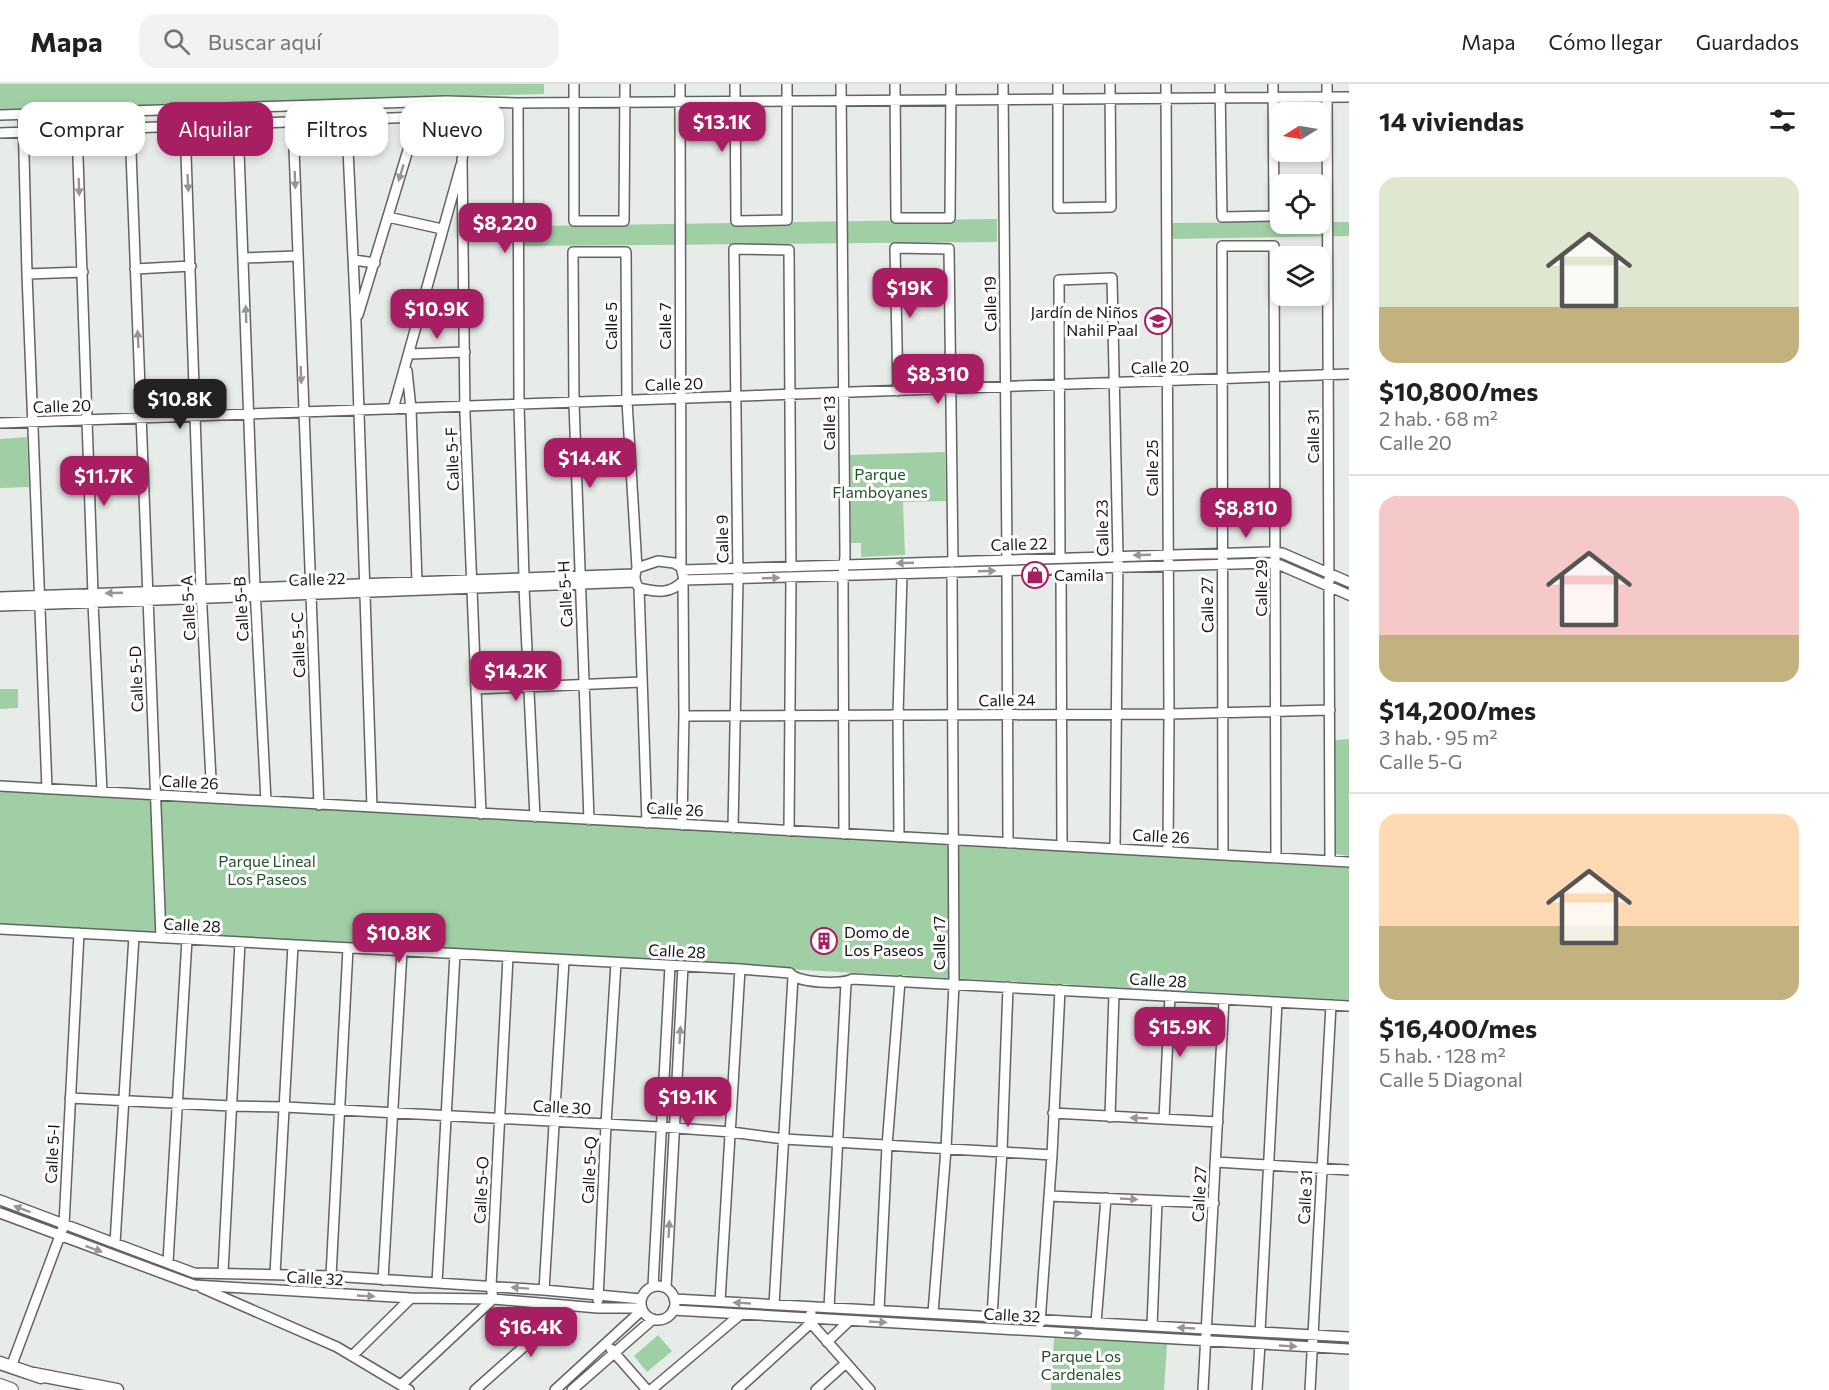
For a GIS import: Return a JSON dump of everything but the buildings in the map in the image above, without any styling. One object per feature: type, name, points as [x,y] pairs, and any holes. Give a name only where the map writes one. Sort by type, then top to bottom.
[{"type":"highway","points":[[0,1386],[11,1390]]},
{"type":"main road","points":[[5,1365],[76,1390]]},
{"type":"main road","points":[[34,1374],[117,1390]]},
{"type":"street","points":[[574,84],[574,221],[624,220],[625,84]]},
{"type":"street","name":"Calle 7","points":[[680,84],[680,399],[683,581]]},
{"type":"street","points":[[735,84],[736,221],[788,220],[787,84]]},
{"type":"street","name":"Calle 13","points":[[841,84],[844,834]]},
{"type":"street","points":[[895,84],[896,218],[950,218],[951,84]]},
{"type":"street","name":"Calle 19","points":[[1003,84],[1007,560]]},
{"type":"street","points":[[1058,84],[1058,208],[1111,207],[1110,84]]},
{"type":"street","name":"Calle 25","points":[[1166,84],[1168,852]]},
{"type":"street","points":[[1220,84],[1222,217],[1274,216],[1273,84]]},
{"type":"street","name":"Calle 31","points":[[1327,84],[1330,861]]},
{"type":"street","points":[[504,103],[1349,97]]},
{"type":"street","points":[[518,103],[519,405],[524,582],[535,816]]},
{"type":"street","points":[[145,112],[285,108]]},
{"type":"street","points":[[0,116],[18,115]]},
{"type":"street","points":[[0,133],[18,132]]},
{"type":"street","points":[[24,156],[47,789]]},
{"type":"street","points":[[78,156],[102,792]]},
{"type":"street","name":"Calle 5-D","points":[[131,156],[160,938]]},
{"type":"street","name":"Calle 5-A","points":[[186,156],[202,594],[212,798]]},
{"type":"street","name":"Calle 5-B","points":[[239,156],[255,592],[266,801]]},
{"type":"street","name":"Calle 5-C","points":[[294,156],[320,805]]},
{"type":"street","points":[[349,156],[372,807]]},
{"type":"street","points":[[356,322],[406,156]]},
{"type":"street","name":"Calle 5-F","points":[[463,156],[465,407],[482,814]]},
{"type":"street","points":[[393,409],[462,160]]},
{"type":"street","points":[[388,217],[442,229]]},
{"type":"street","name":"Calle 29","points":[[1222,246],[1274,246],[1276,858]]},
{"type":"street","name":"Calle 27","points":[[1222,246],[1223,855]]},
{"type":"street","points":[[898,391],[895,248],[949,249],[954,562]]},
{"type":"street","name":"Calle 9","points":[[733,828],[738,574],[734,249],[789,250],[790,395]]},
{"type":"street","name":"Calle 5","points":[[573,252],[626,252],[627,401]]},
{"type":"street","name":"Calle 5-H","points":[[573,252],[574,403],[589,820]]},
{"type":"street","points":[[244,258],[297,256]]},
{"type":"street","points":[[354,260],[375,262]]},
{"type":"street","points":[[135,269],[191,266]]},
{"type":"street","points":[[27,274],[83,272]]},
{"type":"street","name":"Calle 23","points":[[1059,385],[1059,280],[1112,278],[1118,556],[1115,849]]},
{"type":"street","points":[[409,354],[465,352]]},
{"type":"street","points":[[406,365],[411,409],[417,582]]},
{"type":"street","name":"Calle 20","points":[[0,423],[1349,374]]},
{"type":"street","points":[[1059,385],[1060,558]]},
{"type":"street","points":[[789,831],[790,395]]},
{"type":"street","points":[[627,401],[646,823]]},
{"type":"street","name":"Calle 22","points":[[0,597],[39,600],[636,578],[662,592],[671,591],[683,581],[843,565],[1275,552],[1349,582]]},
{"type":"street","name":"Calle 22","points":[[636,578],[658,561],[674,563],[682,568],[738,574]]},
{"type":"street","name":"Calle 22","points":[[791,572],[843,576],[1275,564],[1349,595]]},
{"type":"street","points":[[1061,569],[1062,846]]},
{"type":"street","points":[[1007,571],[1008,843]]},
{"type":"street","name":"Calle 17","points":[[933,1314],[946,1149],[954,984],[952,572]]},
{"type":"street","points":[[899,837],[898,715],[902,574]]},
{"type":"street","points":[[682,825],[683,581]]},
{"type":"street","name":"Calle 22","points":[[364,588],[417,582],[472,584]]},
{"type":"street","name":"Calle 22","points":[[0,606],[39,600]]},
{"type":"street","points":[[476,689],[641,682]]},
{"type":"street","name":"Calle 24","points":[[684,716],[1169,714],[1330,710]]},
{"type":"street","name":"Calle 26","points":[[0,786],[1349,862]]},
{"type":"street","name":"Calle 28","points":[[0,929],[740,969],[790,973],[800,980],[846,983],[852,978],[1349,1006]]},
{"type":"street","name":"Calle 5-I","points":[[5,1365],[64,1225],[79,933]]},
{"type":"street","points":[[115,1243],[134,936]]},
{"type":"street","points":[[168,1262],[187,939]]},
{"type":"street","points":[[224,1272],[240,942]]},
{"type":"street","points":[[275,1274],[293,945]]},
{"type":"street","points":[[331,1276],[348,948]]},
{"type":"street","points":[[383,1280],[402,951]]},
{"type":"street","points":[[437,1283],[455,954]]},
{"type":"street","name":"Calle 5-O","points":[[493,1299],[491,1286],[508,957]]},
{"type":"street","points":[[544,1290],[564,960]]},
{"type":"street","name":"Calle 5-Q","points":[[598,1308],[616,963]]},
{"type":"street","points":[[653,1286],[670,966]]},
{"type":"street","points":[[641,1306],[646,1316],[653,1319],[664,1319],[673,1310],[674,1299],[666,1288],[683,966]]},
{"type":"street","points":[[720,1301],[740,969]]},
{"type":"street","points":[[774,1305],[793,977]]},
{"type":"street","points":[[879,1311],[887,1146],[900,981]]},
{"type":"street","points":[[829,1308],[846,983]]},
{"type":"street","points":[[992,1317],[1002,1151],[1008,987]]},
{"type":"street","points":[[1040,1331],[1060,990]]},
{"type":"street","points":[[1110,1117],[1114,993]]},
{"type":"street","points":[[1164,1119],[1170,996]]},
{"type":"street","name":"Calle 27","points":[[1203,1390],[1224,999]]},
{"type":"street","points":[[1260,1332],[1277,1002]]},
{"type":"street","name":"Calle 31","points":[[1310,1390],[1331,1005]]},
{"type":"street","name":"Calle 30","points":[[70,1098],[662,1127],[784,1139],[1052,1155]]},
{"type":"street","points":[[1053,1113],[1218,1122]]},
{"type":"street","points":[[1216,1162],[1349,1170]]},
{"type":"street","points":[[1049,1196],[1214,1203]]},
{"type":"street","points":[[1096,1323],[1106,1198]]},
{"type":"street","name":"Calle 32","points":[[0,1200],[194,1273],[331,1276],[491,1286],[598,1295],[641,1306]]},
{"type":"street","points":[[1152,1326],[1157,1201]]},
{"type":"street","name":"Calle 32","points":[[0,1213],[194,1285],[411,1298],[493,1299],[598,1308],[641,1306]]},
{"type":"street","points":[[194,1273],[194,1285],[337,1347],[405,1387],[493,1299]]},
{"type":"street","points":[[247,1307],[252,1273]]},
{"type":"street","points":[[555,1390],[606,1344],[641,1306],[645,1291],[653,1286],[666,1288]]},
{"type":"street","points":[[352,1356],[411,1298]]},
{"type":"street","name":"Calle 32","points":[[674,1299],[1349,1337]]},
{"type":"street","points":[[475,1390],[570,1306]]},
{"type":"street","points":[[812,1307],[811,1321],[870,1390]]},
{"type":"street","name":"Calle 32","points":[[673,1310],[811,1321],[849,1321],[1349,1349]]},
{"type":"street","points":[[606,1344],[649,1390],[741,1314]]},
{"type":"street","points":[[572,1390],[653,1319]]},
{"type":"street","points":[[737,1390],[811,1321]]},
{"type":"street","points":[[827,1342],[849,1321]]},
{"type":"street","points":[[1257,1390],[1260,1344]]},
{"type":"street","points":[[816,1390],[846,1363]]},
{"type":"green space","points":[[0,84],[544,84],[544,94],[254,102],[157,102],[157,105],[145,105],[145,102],[18,102],[18,109],[0,109]]},
{"type":"green space","points":[[997,219],[997,242],[523,246],[514,241],[470,242],[470,227]]},
{"type":"green space","points":[[1270,222],[1270,234],[1330,234],[1330,222],[1349,222],[1349,236],[1170,239],[1170,223]]},
{"type":"green space","points":[[27,437],[29,487],[0,488],[0,439]]},
{"type":"green space","name":"Parque Flamboyanes","points":[[945,452],[946,501],[903,502],[905,555],[861,557],[861,543],[851,543],[850,455]]},
{"type":"green space","points":[[0,689],[18,689],[18,708],[0,709]]},
{"type":"green space","points":[[1349,739],[1349,856],[1336,854],[1335,740]]},
{"type":"green space","name":"Parque Lineal Los Paseos","points":[[0,790],[647,823],[1349,868],[1349,1000],[0,926]]},
{"type":"green space","points":[[658,1335],[672,1351],[647,1372],[634,1356]]},
{"type":"green space","name":"Parque Los Cardenales","points":[[1054,1338],[1167,1344],[1164,1390],[1051,1390]]},
{"type":"place","name":"Jardín de Niños Nahil Paal","points":[[1158,321]]},
{"type":"place","name":"Camila","points":[[1035,575]]},
{"type":"place","name":"Domo de Los Paseos","points":[[824,941]]}]
